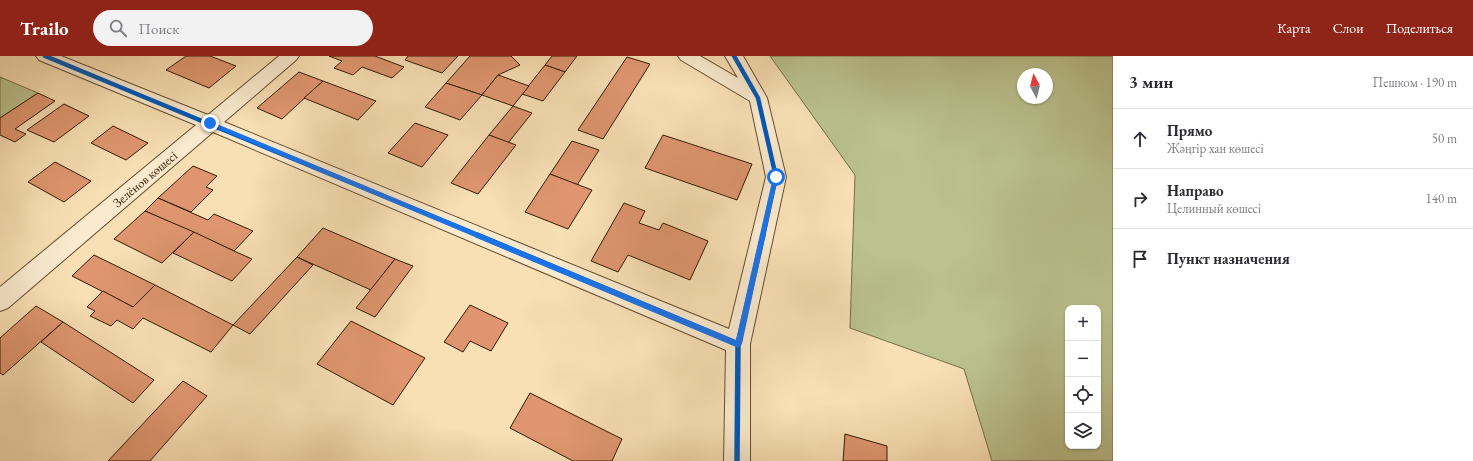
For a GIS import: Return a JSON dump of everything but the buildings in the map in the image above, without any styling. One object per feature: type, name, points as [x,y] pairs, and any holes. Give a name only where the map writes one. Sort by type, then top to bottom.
[{"type":"street","points":[[45,56],[210,123],[738,344]]},
{"type":"street","name":"Зелёнов көшесі","points":[[0,301],[290,56]]},
{"type":"street","points":[[687,56],[758,98]]},
{"type":"street","points":[[734,56],[758,98],[776,177],[738,344],[737,461]]},
{"type":"green space","points":[[770,56],[1113,56],[1113,461],[992,461],[964,369],[850,328],[855,175]]},
{"type":"green space","points":[[0,77],[38,93],[0,118]]},
{"type":"cycle path","points":[[45,56],[210,123],[738,344]]},
{"type":"cycle path","points":[[734,56],[758,98],[776,177],[738,344],[737,461]]},
{"type":"route","points":[[210,123],[738,344],[776,177]]}]
